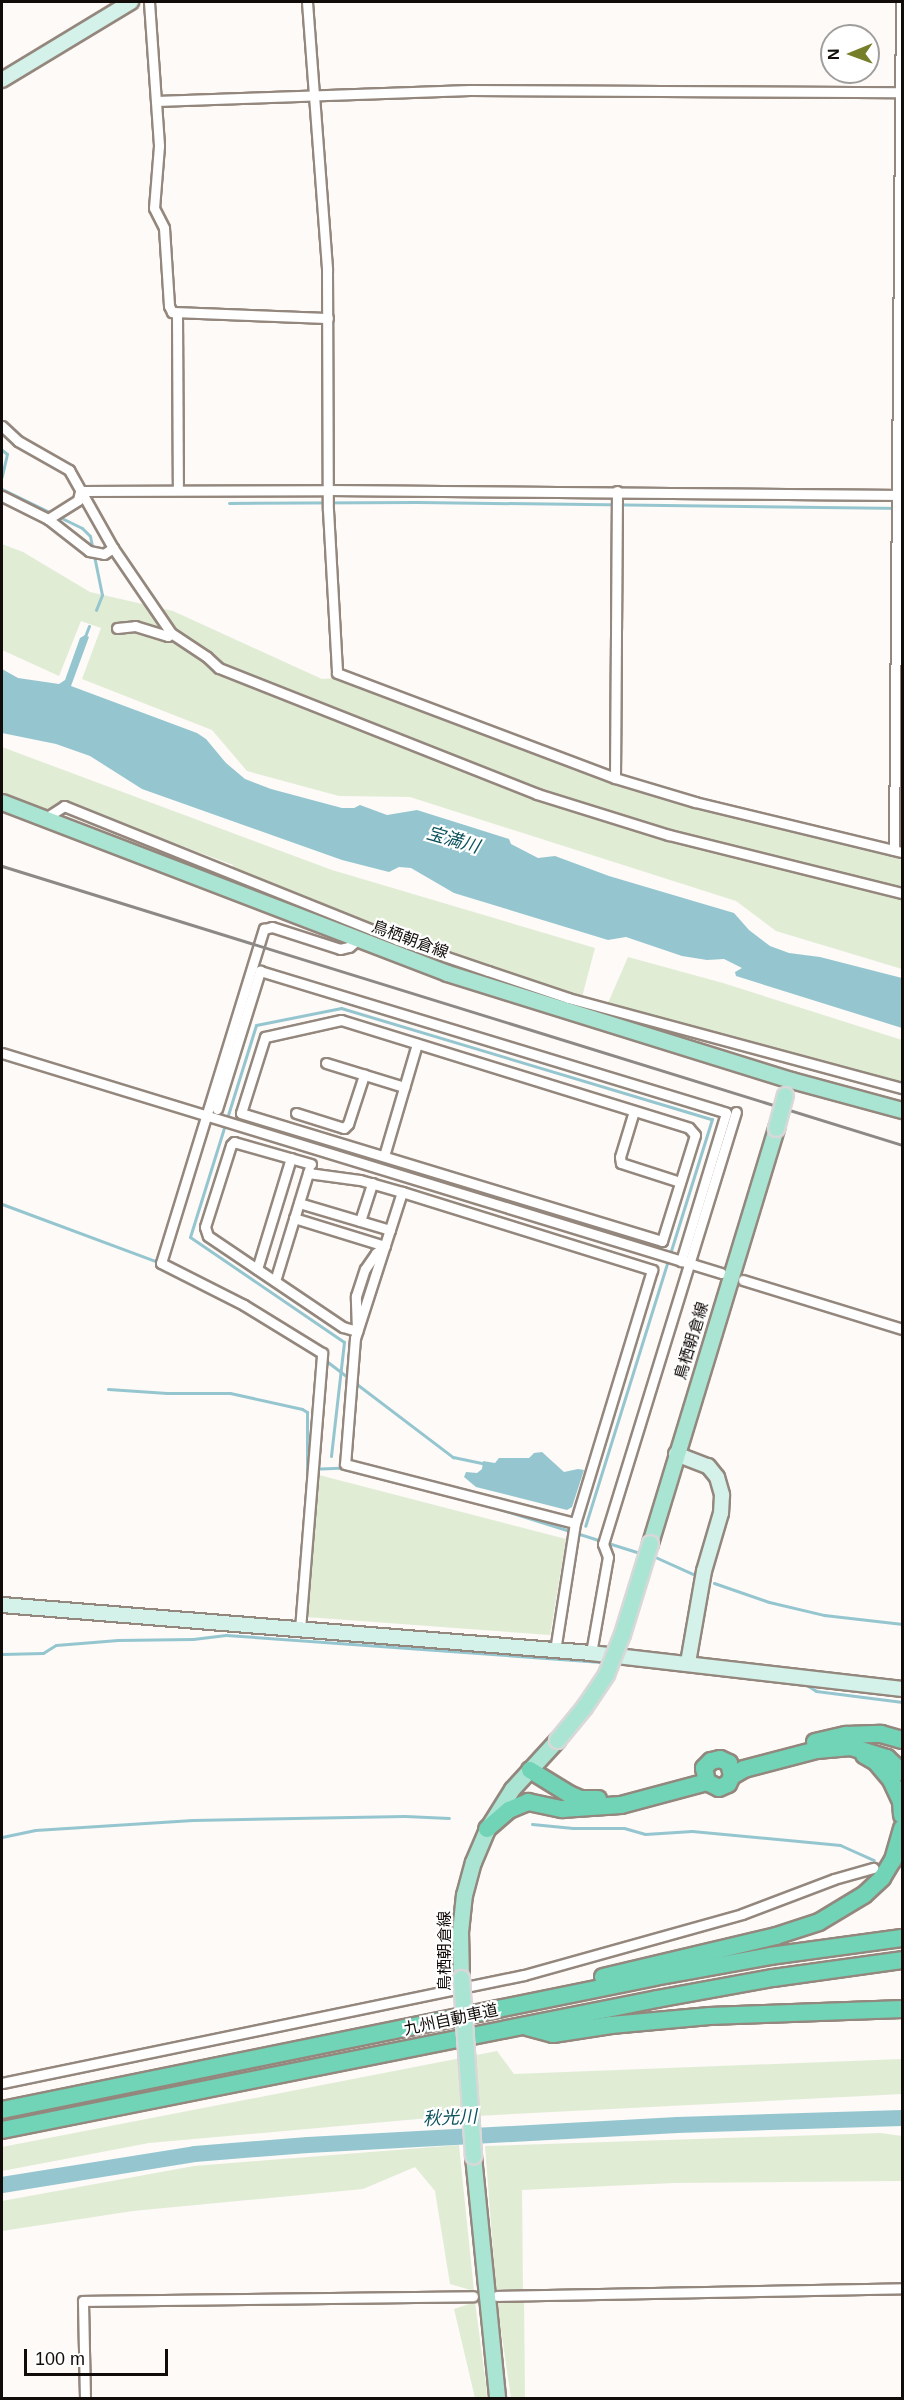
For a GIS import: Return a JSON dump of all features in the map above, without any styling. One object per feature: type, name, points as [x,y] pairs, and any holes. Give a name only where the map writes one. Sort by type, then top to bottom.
[{"type":"highway","points":[[705,1778],[715,1787],[724,1787],[731,1770],[846,1734],[881,1734],[903,1740]]},
{"type":"highway","points":[[818,1741],[849,1740],[882,1746],[903,1758]]},
{"type":"highway","points":[[705,1778],[707,1764],[715,1759],[731,1770],[744,1769],[817,1750],[851,1747],[887,1758],[903,1772]]},
{"type":"highway","points":[[851,1747],[876,1762],[884,1771],[901,1801],[903,1815]]},
{"type":"highway","points":[[530,1770],[581,1799],[620,1797],[705,1778]]},
{"type":"highway","points":[[530,1770],[548,1791],[565,1805],[581,1809]]},
{"type":"highway","points":[[487,1829],[509,1810],[528,1802],[562,1809],[621,1805],[705,1778]]},
{"type":"highway","points":[[382,2034],[527,1995],[776,1936],[819,1922],[857,1900],[882,1878],[893,1860],[903,1828]]},
{"type":"highway","name":"九州自動車道","points":[[2,2110],[655,1977],[770,1956],[903,1938]]},
{"type":"highway","name":"九州自動車道","points":[[2,2130],[773,1978],[903,1960]]},
{"type":"highway","points":[[522,2026],[553,2034],[611,2025],[710,2016],[903,2009]]},
{"type":"main road","name":"鳥栖朝倉線","points":[[2,802],[357,940],[516,996],[791,1080],[622,1634],[606,1674],[584,1707],[512,1789],[487,1829],[472,1862],[464,1895],[460,1932],[461,1978],[473,2156],[497,2398]]},
{"type":"main road","points":[[791,1080],[903,1110]]},
{"type":"street","points":[[2,80],[131,2]]},
{"type":"street","points":[[149,2],[159,146],[154,208],[164,228],[169,306],[177,314],[328,318]]},
{"type":"street","points":[[307,2],[327,270],[328,510],[337,674],[615,778],[695,802],[898,851],[901,2]]},
{"type":"street","points":[[156,101],[470,90],[902,92]]},
{"type":"street","points":[[177,314],[178,489]]},
{"type":"street","points":[[2,426],[18,441],[69,470],[113,548],[171,633],[207,657],[219,668],[537,794],[678,838],[903,893]]},
{"type":"street","points":[[80,491],[178,489],[328,494],[900,497]]},
{"type":"street","points":[[48,519],[78,500],[80,491]]},
{"type":"street","points":[[2,496],[48,519],[89,551],[104,554],[113,548]]},
{"type":"street","points":[[615,778],[617,496]]},
{"type":"street","points":[[117,628],[135,626],[168,636],[171,633]]},
{"type":"street","points":[[45,819],[64,806],[397,940],[511,979],[579,1001],[903,1088]]},
{"type":"street","points":[[217,1108],[264,929],[272,927],[340,949],[349,947],[357,940]]},
{"type":"street","points":[[300,1629],[322,1353],[244,1305],[161,1263],[207,1116],[240,1019],[260,971],[726,1113],[603,1544],[608,1557],[591,1653]]},
{"type":"street","points":[[341,1020],[634,1111],[694,1131],[662,1241],[241,1113],[265,1037],[341,1020]]},
{"type":"street","points":[[384,1156],[417,1044]]},
{"type":"street","points":[[2,1053],[721,1274]]},
{"type":"street","points":[[326,1063],[404,1087]]},
{"type":"street","points":[[296,1113],[345,1128],[364,1075]]},
{"type":"street","points":[[634,1111],[620,1157],[621,1163],[680,1182]]},
{"type":"street","points":[[685,1262],[736,1112]]},
{"type":"street","points":[[275,1281],[320,1136]]},
{"type":"street","points":[[357,1331],[343,1328],[205,1232],[231,1145],[234,1142],[291,1158],[310,1168],[372,1183],[652,1270],[575,1523],[555,1650]]},
{"type":"street","points":[[257,1269],[291,1158]]},
{"type":"street","points":[[360,1221],[372,1183]]},
{"type":"street","points":[[402,1192],[357,1331],[345,1464],[575,1523]]},
{"type":"street","points":[[299,1203],[390,1230]]},
{"type":"street","points":[[294,1218],[385,1246]]},
{"type":"street","points":[[743,1280],[903,1329]]},
{"type":"street","points":[[676,1454],[708,1466],[717,1477],[722,1495],[721,1514],[704,1571],[688,1663]]},
{"type":"street","points":[[2,1605],[591,1653],[903,1689]]},
{"type":"street","points":[[2,2083],[524,1975],[742,1914],[834,1879],[873,1868]]},
{"type":"street","points":[[496,2296],[903,2288]]},
{"type":"street","points":[[86,2398],[83,2301],[473,2296]]},
{"type":"green space","points":[[2,544],[23,552],[90,592],[173,611],[322,679],[334,678],[619,784],[902,858],[902,969],[776,931],[736,901],[410,797],[339,796],[247,771],[212,730],[82,679],[101,628],[81,621],[59,676],[2,650]]},
{"type":"green space","points":[[2,747],[332,870],[595,948],[582,997],[470,972],[228,883],[233,865],[66,803],[48,811],[2,793]]},
{"type":"green space","points":[[628,957],[723,983],[902,1040],[902,1082],[608,1003]]},
{"type":"green space","points":[[319,1475],[566,1539],[550,1635],[306,1617]]},
{"type":"green space","points":[[497,2051],[514,2074],[902,2059],[902,2094],[418,2119],[149,2143],[2,2171],[2,2147]]},
{"type":"green space","points":[[881,2133],[902,2136],[902,2181],[674,2183],[522,2190],[523,2290],[496,2289],[485,2146]]},
{"type":"green space","points":[[459,2145],[474,2291],[450,2284],[435,2191],[415,2167],[363,2189],[133,2211],[2,2231],[2,2201],[194,2166]]},
{"type":"green space","points":[[524,2299],[525,2398],[511,2398],[497,2302]]},
{"type":"green space","points":[[475,2302],[487,2398],[475,2398],[454,2309]]},
{"type":"water","name":"宝満川","points":[[85,635],[89,637],[71,686],[197,733],[206,739],[226,763],[245,779],[271,789],[342,808],[354,808],[360,805],[387,815],[417,810],[509,839],[511,844],[538,858],[555,856],[609,876],[734,913],[749,930],[770,946],[789,953],[820,957],[902,978],[902,1028],[736,976],[735,972],[742,968],[724,959],[707,960],[682,956],[626,937],[608,940],[454,893],[411,868],[399,867],[389,872],[342,860],[142,789],[90,756],[56,744],[2,733],[2,669],[18,678],[59,684],[65,680],[80,638]]},
{"type":"water","points":[[542,1452],[564,1472],[584,1470],[572,1507],[567,1510],[476,1487],[464,1477],[466,1472],[477,1473],[482,1469],[483,1461],[495,1463],[499,1458],[529,1458],[534,1453]]},
{"type":"waterway","points":[[2,450],[7,454],[2,476]]},
{"type":"waterway","points":[[2,489],[82,528],[90,536],[102,595],[96,610]]},
{"type":"waterway","points":[[229,503],[417,502],[902,508]]},
{"type":"waterway","points":[[84,639],[89,626]]},
{"type":"waterway","points":[[331,1456],[344,1342],[190,1237],[256,1025],[341,1008],[712,1119],[585,1526]]},
{"type":"waterway","points":[[2,1204],[158,1262]]},
{"type":"waterway","points":[[325,1360],[453,1457],[486,1464]]},
{"type":"waterway","points":[[108,1389],[167,1393],[230,1393],[302,1409],[307,1412],[307,1469],[340,1468],[490,1506],[640,1553]]},
{"type":"waterway","points":[[653,1556],[693,1574]]},
{"type":"waterway","points":[[714,1583],[769,1602],[824,1615],[902,1624]]},
{"type":"waterway","points":[[2,1654],[43,1653],[56,1645],[118,1640],[193,1639],[226,1635],[605,1662]]},
{"type":"waterway","points":[[805,1684],[816,1691],[902,1702]]},
{"type":"waterway","points":[[2,1837],[35,1830],[193,1820],[405,1816],[449,1818]]},
{"type":"waterway","points":[[532,1824],[573,1828],[624,1828],[645,1834],[692,1831],[840,1845],[874,1860]]},
{"type":"waterway","name":"秋光川","points":[[2,2185],[195,2154],[308,2145],[677,2125],[902,2118]]},
{"type":"railway","points":[[2,866],[902,1145]]}]
